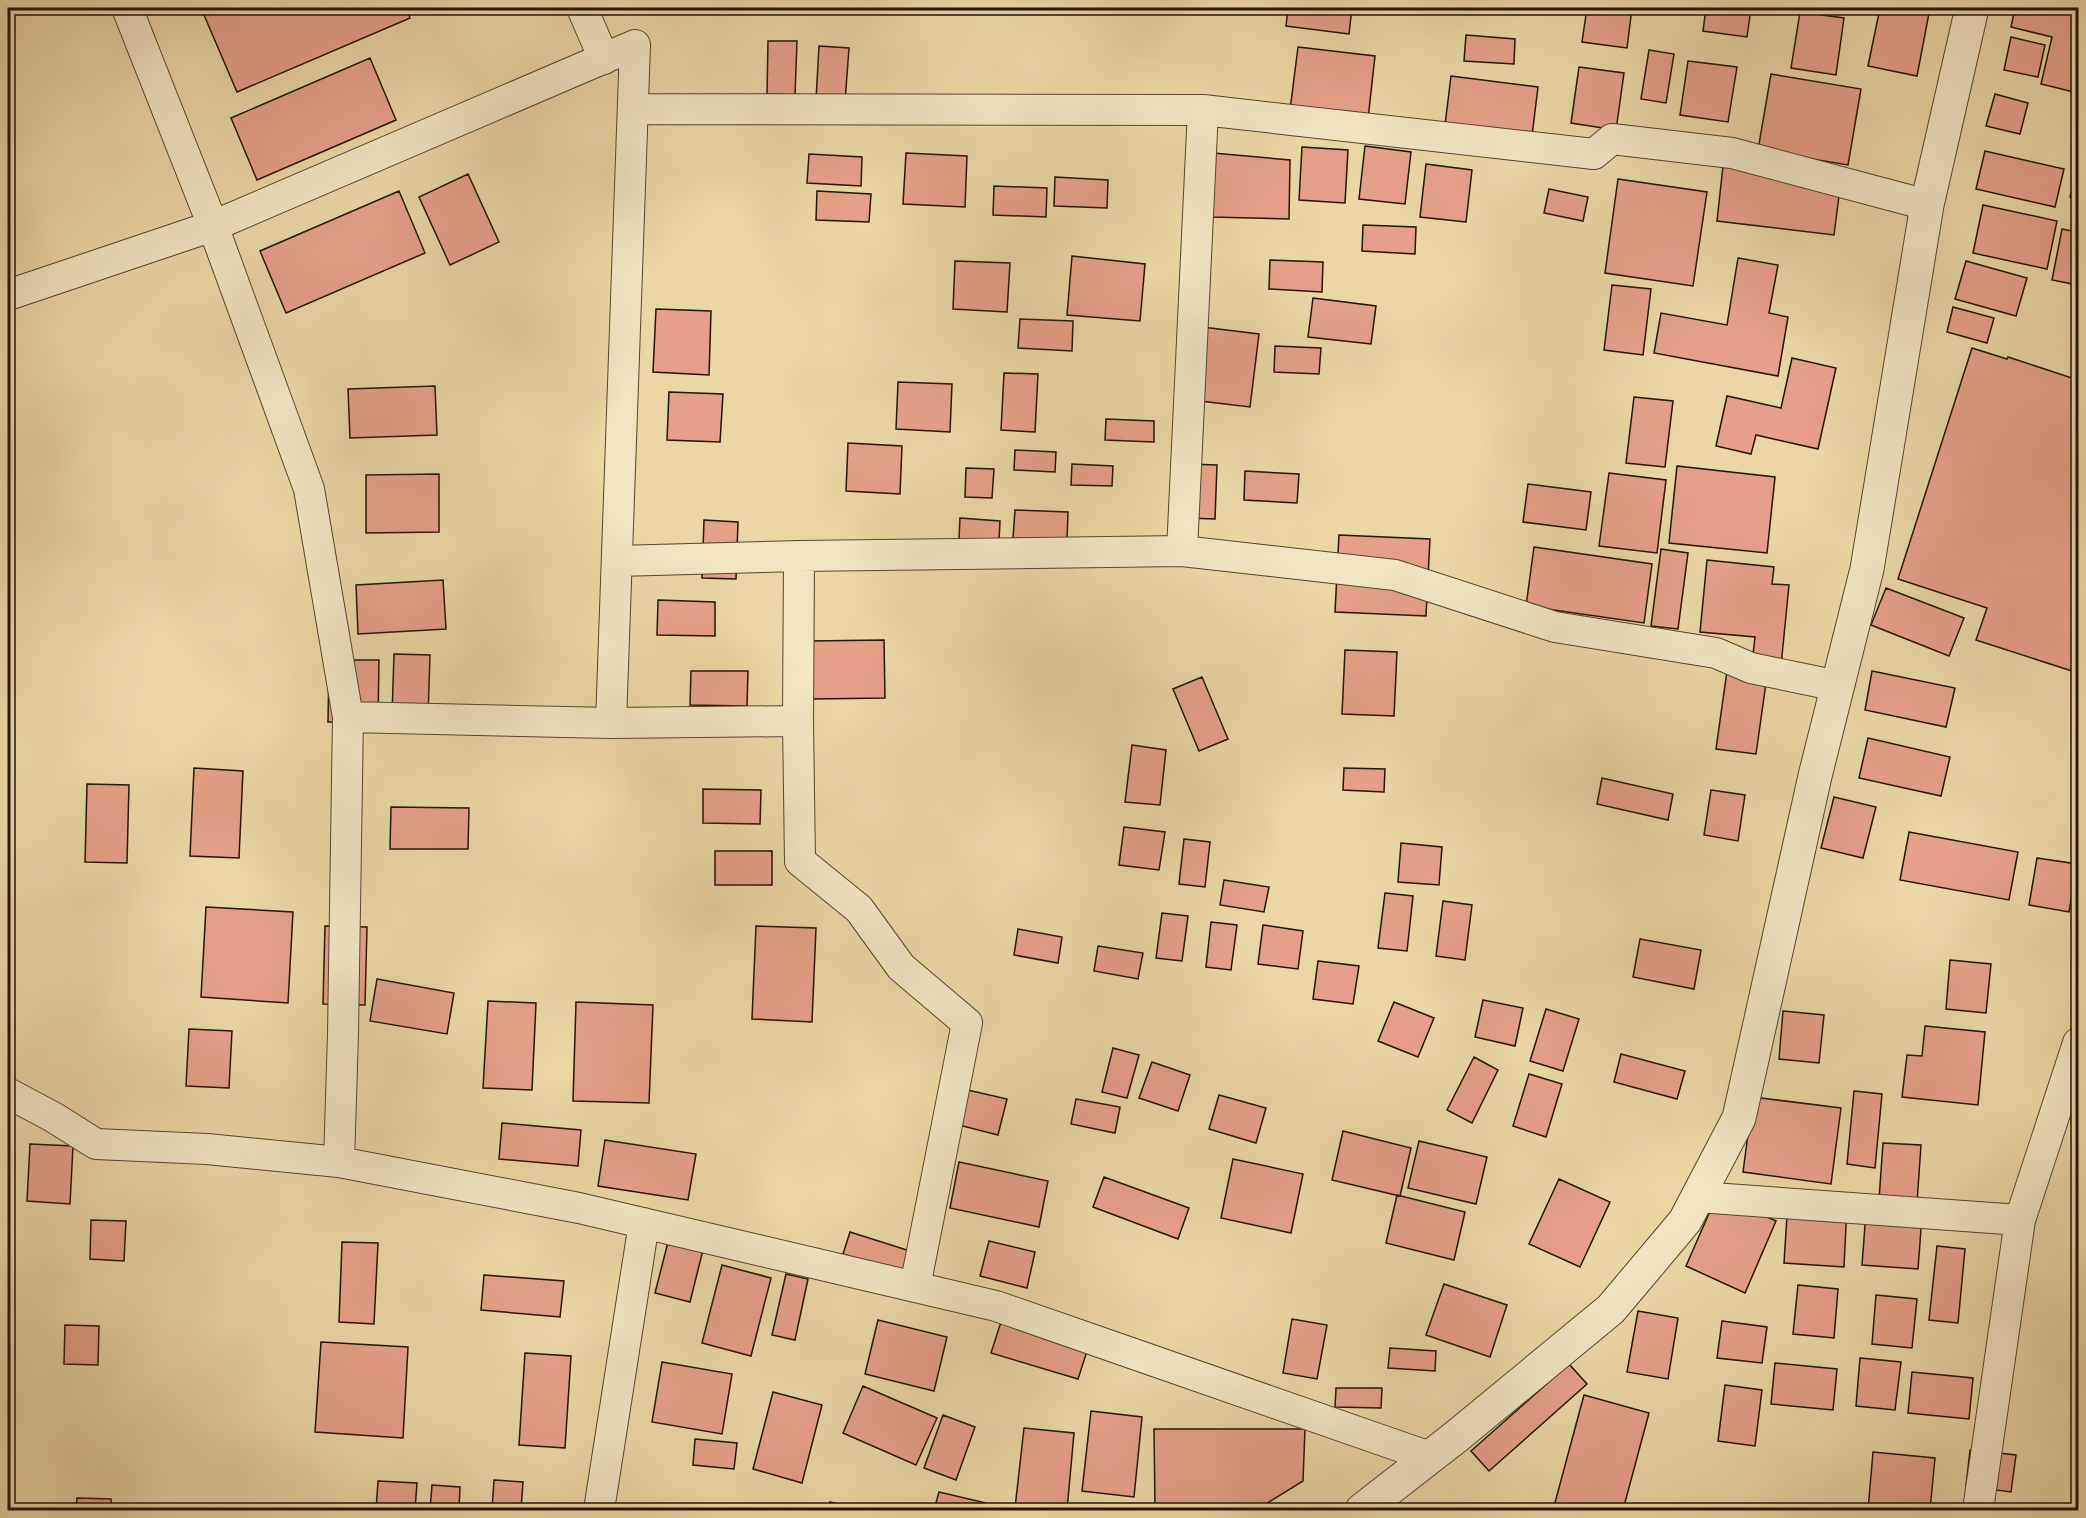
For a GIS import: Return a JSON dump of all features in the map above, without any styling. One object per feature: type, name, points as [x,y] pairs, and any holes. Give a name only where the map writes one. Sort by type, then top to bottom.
[{"type":"street","points":[[127,8],[213,226],[309,489],[348,717],[344,1034],[339,1162]]},
{"type":"street","points":[[582,8],[604,58]]},
{"type":"street","points":[[1362,1510],[1611,1309],[1685,1221],[1739,1118],[1815,776],[1867,569],[1927,205],[1972,8]]},
{"type":"street","points":[[8,295],[213,226],[634,45],[634,110],[611,723]]},
{"type":"street","points":[[634,110],[1203,110],[1594,154],[1612,139],[1732,153],[1927,205]]},
{"type":"street","points":[[1182,551],[1203,110]]},
{"type":"street","points":[[617,561],[1182,551],[1395,575],[1555,627],[1716,653],[1751,668],[1838,686]]},
{"type":"street","points":[[799,556],[800,861],[859,909],[901,967],[967,1023],[915,1287]]},
{"type":"street","points":[[348,717],[611,723],[798,721]]},
{"type":"street","points":[[1978,1510],[2020,1220],[2079,1043]]},
{"type":"street","points":[[8,1093],[96,1144],[207,1149],[339,1162],[579,1208],[996,1306],[1430,1457]]},
{"type":"street","points":[[1698,1197],[2020,1220]]},
{"type":"street","points":[[599,1510],[644,1223]]},
{"type":"building","points":[[201,8],[406,8],[410,18],[237,92]]},
{"type":"building","points":[[1288,8],[1352,8],[1349,34],[1286,26]]},
{"type":"building","points":[[1587,8],[1632,8],[1627,48],[1582,42]]},
{"type":"building","points":[[1706,8],[1751,8],[1747,37],[1703,31]]},
{"type":"building","points":[[1880,8],[1930,8],[1917,76],[1868,66]]},
{"type":"building","points":[[2015,8],[2078,8],[2078,93],[2041,84],[2052,37],[2011,27]]},
{"type":"building","points":[[1800,12],[1844,18],[1836,75],[1791,68]]},
{"type":"building","points":[[1466,35],[1515,39],[1514,64],[1464,61]]},
{"type":"building","points":[[2011,37],[2045,45],[2038,77],[2004,70]]},
{"type":"building","points":[[768,41],[797,41],[795,95],[767,94]]},
{"type":"building","points":[[819,46],[849,48],[845,102],[816,100]]},
{"type":"building","points":[[1298,47],[1375,56],[1368,119],[1290,110]]},
{"type":"building","points":[[1649,50],[1674,54],[1666,103],[1641,99]]},
{"type":"building","points":[[370,58],[396,120],[257,180],[231,118]]},
{"type":"building","points":[[1688,61],[1737,67],[1728,122],[1680,115]]},
{"type":"building","points":[[1579,67],[1624,73],[1616,130],[1571,123]]},
{"type":"building","points":[[1771,74],[1861,89],[1848,165],[1758,150]]},
{"type":"building","points":[[1451,76],[1538,87],[1532,136],[1445,125]]},
{"type":"building","points":[[1995,94],[2028,103],[2020,134],[1986,126]]},
{"type":"building","points":[[1365,146],[1411,152],[1405,204],[1359,199]]},
{"type":"building","points":[[1302,147],[1348,150],[1345,203],[1299,200]]},
{"type":"building","points":[[1985,151],[2064,169],[2055,207],[1976,189]]},
{"type":"building","points":[[906,153],[967,156],[965,207],[903,204]]},
{"type":"building","points":[[1213,153],[1290,160],[1289,219],[1211,217]]},
{"type":"building","points":[[809,154],[862,157],[861,186],[807,183]]},
{"type":"building","points":[[2078,163],[2078,199],[2070,197]]},
{"type":"building","points":[[1426,164],[1472,170],[1466,222],[1420,217]]},
{"type":"building","points":[[1723,166],[1841,180],[1834,235],[1717,221]]},
{"type":"building","points":[[468,174],[499,242],[450,265],[419,197]]},
{"type":"building","points":[[1055,177],[1108,180],[1107,208],[1054,206]]},
{"type":"building","points":[[1618,179],[1707,192],[1693,286],[1605,273]]},
{"type":"building","points":[[994,186],[1047,188],[1046,217],[993,215]]},
{"type":"building","points":[[1549,189],[1588,197],[1583,221],[1544,213]]},
{"type":"building","points":[[399,191],[425,253],[286,313],[260,251]]},
{"type":"building","points":[[817,191],[871,194],[869,222],[816,220]]},
{"type":"building","points":[[1983,205],[2057,221],[2047,269],[1973,253]]},
{"type":"building","points":[[1363,225],[1416,227],[1415,254],[1362,251]]},
{"type":"building","points":[[2062,229],[2078,232],[2078,285],[2052,280]]},
{"type":"building","points":[[1072,256],[1145,264],[1140,321],[1067,315]]},
{"type":"building","points":[[1738,258],[1778,265],[1769,313],[1788,317],[1778,376],[1654,353],[1661,313],[1727,325]]},
{"type":"building","points":[[1270,260],[1323,262],[1322,292],[1269,289]]},
{"type":"building","points":[[955,261],[1010,263],[1007,312],[953,309]]},
{"type":"building","points":[[1966,261],[2027,278],[2016,316],[1955,299]]},
{"type":"building","points":[[1612,285],[1651,289],[1643,355],[1604,350]]},
{"type":"building","points":[[1313,298],[1376,306],[1371,344],[1308,337]]},
{"type":"building","points":[[1953,307],[1994,318],[1987,343],[1947,332]]},
{"type":"building","points":[[656,309],[711,311],[709,375],[653,372]]},
{"type":"building","points":[[1020,319],[1073,321],[1072,351],[1018,348]]},
{"type":"building","points":[[1202,327],[1259,334],[1250,407],[1192,400]]},
{"type":"building","points":[[1275,346],[1321,348],[1319,374],[1274,372]]},
{"type":"building","points":[[1972,348],[2078,380],[2078,673],[1976,640],[1987,608],[1898,579]]},
{"type":"building","points":[[1792,358],[1836,368],[1818,449],[1756,435],[1751,454],[1716,446],[1727,396],[1781,408]]},
{"type":"building","points":[[1004,373],[1038,374],[1035,432],[1001,430]]},
{"type":"building","points":[[898,382],[952,384],[950,432],[896,429]]},
{"type":"building","points":[[435,386],[437,435],[350,438],[348,389]]},
{"type":"building","points":[[669,392],[723,394],[720,442],[667,440]]},
{"type":"building","points":[[1634,397],[1673,401],[1665,467],[1626,463]]},
{"type":"building","points":[[1106,419],[1154,421],[1154,442],[1105,440]]},
{"type":"building","points":[[848,443],[902,446],[900,494],[846,491]]},
{"type":"building","points":[[1015,450],[1056,452],[1055,472],[1014,470]]},
{"type":"building","points":[[1072,464],[1113,466],[1112,486],[1071,485]]},
{"type":"building","points":[[1188,464],[1217,465],[1215,519],[1187,518]]},
{"type":"building","points":[[1677,466],[1775,477],[1767,553],[1669,543]]},
{"type":"building","points":[[966,468],[994,469],[992,498],[965,497]]},
{"type":"building","points":[[1245,471],[1299,474],[1297,503],[1244,500]]},
{"type":"building","points":[[1609,473],[1666,480],[1657,553],[1599,546]]},
{"type":"building","points":[[439,474],[439,532],[366,533],[366,475]]},
{"type":"building","points":[[1528,484],[1591,492],[1586,530],[1523,522]]},
{"type":"building","points":[[1015,510],[1068,512],[1067,541],[1013,538]]},
{"type":"building","points":[[960,518],[1000,521],[999,541],[959,539]]},
{"type":"building","points":[[704,520],[738,522],[736,579],[702,578]]},
{"type":"building","points":[[1339,535],[1430,539],[1426,616],[1335,612]]},
{"type":"building","points":[[1534,547],[1652,564],[1644,623],[1526,606]]},
{"type":"building","points":[[1661,549],[1688,553],[1678,629],[1651,626]]},
{"type":"building","points":[[1707,560],[1774,567],[1772,584],[1789,585],[1781,666],[1752,663],[1755,637],[1700,632]]},
{"type":"building","points":[[443,580],[446,629],[358,634],[356,585]]},
{"type":"building","points":[[1886,588],[1964,618],[1949,656],[1871,625]]},
{"type":"building","points":[[658,600],[715,602],[715,636],[657,635]]},
{"type":"building","points":[[884,640],[885,698],[812,699],[811,641]]},
{"type":"building","points":[[1345,650],[1397,652],[1394,716],[1342,714]]},
{"type":"building","points":[[394,654],[430,655],[428,717],[392,716]]},
{"type":"building","points":[[329,660],[379,660],[378,722],[328,722]]},
{"type":"building","points":[[691,671],[748,671],[747,706],[690,705]]},
{"type":"building","points":[[1727,671],[1767,676],[1756,754],[1716,749]]},
{"type":"building","points":[[1872,671],[1955,688],[1946,727],[1865,710]]},
{"type":"building","points":[[1202,677],[1228,739],[1199,751],[1173,689]]},
{"type":"building","points":[[1868,738],[1950,757],[1941,796],[1859,778]]},
{"type":"building","points":[[1132,745],[1166,750],[1160,805],[1125,802]]},
{"type":"building","points":[[194,768],[243,771],[239,858],[190,856]]},
{"type":"building","points":[[1344,768],[1385,769],[1384,792],[1343,790]]},
{"type":"building","points":[[1602,778],[1673,794],[1668,820],[1597,804]]},
{"type":"building","points":[[87,784],[129,785],[127,863],[85,862]]},
{"type":"building","points":[[703,789],[761,790],[760,824],[703,823]]},
{"type":"building","points":[[1711,790],[1745,795],[1738,841],[1704,835]]},
{"type":"building","points":[[1834,797],[1876,807],[1863,858],[1821,848]]},
{"type":"building","points":[[391,807],[469,808],[468,849],[390,849]]},
{"type":"building","points":[[1124,827],[1165,832],[1159,870],[1119,865]]},
{"type":"building","points":[[1909,832],[2018,852],[2009,900],[1900,880]]},
{"type":"building","points":[[1184,839],[1210,842],[1205,887],[1179,884]]},
{"type":"building","points":[[1401,843],[1442,847],[1439,885],[1398,882]]},
{"type":"building","points":[[715,851],[772,851],[772,885],[715,885]]},
{"type":"building","points":[[2037,858],[2077,864],[2069,912],[2029,905]]},
{"type":"building","points":[[1224,880],[1269,887],[1264,912],[1220,905]]},
{"type":"building","points":[[1385,893],[1413,896],[1407,951],[1378,948]]},
{"type":"building","points":[[1443,901],[1472,905],[1465,960],[1436,956]]},
{"type":"building","points":[[206,907],[293,912],[288,1003],[201,997]]},
{"type":"building","points":[[1162,913],[1188,916],[1182,961],[1156,958]]},
{"type":"building","points":[[1211,922],[1237,925],[1231,970],[1206,967]]},
{"type":"building","points":[[1263,925],[1303,931],[1298,969],[1258,964]]},
{"type":"building","points":[[325,926],[367,927],[365,1005],[323,1004]]},
{"type":"building","points":[[756,926],[816,928],[812,1022],[752,1019]]},
{"type":"building","points":[[1018,929],[1062,937],[1058,963],[1014,955]]},
{"type":"building","points":[[1640,939],[1701,950],[1694,989],[1633,977]]},
{"type":"building","points":[[1098,946],[1143,953],[1138,979],[1094,971]]},
{"type":"building","points":[[1950,960],[1991,964],[1986,1013],[1946,1009]]},
{"type":"building","points":[[1318,961],[1359,966],[1353,1004],[1313,999]]},
{"type":"building","points":[[377,979],[454,993],[447,1034],[370,1021]]},
{"type":"building","points":[[1483,1000],[1523,1008],[1515,1046],[1475,1037]]},
{"type":"building","points":[[488,1001],[536,1003],[532,1090],[483,1088]]},
{"type":"building","points":[[576,1002],[653,1005],[649,1103],[573,1101]]},
{"type":"building","points":[[1394,1002],[1434,1018],[1418,1057],[1378,1041]]},
{"type":"building","points":[[1546,1009],[1579,1019],[1563,1071],[1530,1061]]},
{"type":"building","points":[[1783,1011],[1824,1015],[1819,1063],[1779,1059]]},
{"type":"building","points":[[1925,1026],[1985,1032],[1978,1105],[1902,1097],[1907,1055],[1922,1056]]},
{"type":"building","points":[[189,1029],[232,1031],[229,1088],[186,1086]]},
{"type":"building","points":[[1113,1048],[1139,1055],[1127,1098],[1102,1092]]},
{"type":"building","points":[[1621,1054],[1685,1071],[1677,1099],[1614,1082]]},
{"type":"building","points":[[1474,1057],[1498,1070],[1472,1123],[1447,1110]]},
{"type":"building","points":[[1152,1062],[1190,1075],[1178,1111],[1139,1098]]},
{"type":"building","points":[[1529,1074],[1562,1084],[1546,1137],[1513,1126]]},
{"type":"building","points":[[959,1088],[1007,1099],[998,1135],[951,1123]]},
{"type":"building","points":[[1854,1091],[1882,1094],[1875,1168],[1847,1164]]},
{"type":"building","points":[[1219,1095],[1266,1108],[1256,1143],[1209,1129]]},
{"type":"building","points":[[1753,1097],[1841,1108],[1831,1184],[1743,1172]]},
{"type":"building","points":[[1076,1099],[1120,1107],[1115,1133],[1071,1124]]},
{"type":"building","points":[[502,1123],[581,1130],[578,1166],[499,1159]]},
{"type":"building","points":[[1343,1131],[1411,1148],[1400,1196],[1332,1180]]},
{"type":"building","points":[[605,1140],[696,1154],[688,1200],[598,1186]]},
{"type":"building","points":[[1419,1141],[1487,1157],[1476,1204],[1408,1188]]},
{"type":"building","points":[[1883,1143],[1921,1145],[1917,1203],[1879,1200]]},
{"type":"building","points":[[30,1144],[73,1146],[70,1204],[27,1201]]},
{"type":"building","points":[[1233,1159],[1303,1174],[1291,1233],[1221,1218]]},
{"type":"building","points":[[959,1162],[1048,1181],[1039,1227],[950,1208]]},
{"type":"building","points":[[1104,1177],[1189,1208],[1178,1239],[1093,1207]]},
{"type":"building","points":[[1559,1179],[1610,1202],[1580,1267],[1529,1244]]},
{"type":"building","points":[[1397,1195],[1465,1212],[1454,1260],[1386,1243]]},
{"type":"building","points":[[1717,1195],[1776,1221],[1745,1293],[1686,1266]]},
{"type":"building","points":[[1788,1200],[1847,1204],[1844,1267],[1784,1263]]},
{"type":"building","points":[[1866,1212],[1922,1216],[1918,1269],[1862,1265]]},
{"type":"building","points":[[91,1220],[126,1221],[124,1261],[90,1259]]},
{"type":"building","points":[[850,1232],[910,1251],[903,1273],[843,1254]]},
{"type":"building","points":[[989,1241],[1035,1252],[1027,1288],[980,1276]]},
{"type":"building","points":[[342,1242],[378,1243],[374,1324],[339,1322]]},
{"type":"building","points":[[668,1242],[703,1250],[690,1302],[655,1293]]},
{"type":"building","points":[[1937,1246],[1965,1249],[1958,1323],[1929,1320]]},
{"type":"building","points":[[722,1265],[771,1278],[751,1356],[702,1343]]},
{"type":"building","points":[[786,1274],[808,1279],[795,1340],[772,1335]]},
{"type":"building","points":[[484,1275],[564,1281],[560,1317],[481,1310]]},
{"type":"building","points":[[1444,1284],[1507,1305],[1490,1357],[1426,1335]]},
{"type":"building","points":[[1798,1285],[1838,1289],[1834,1338],[1793,1334]]},
{"type":"building","points":[[1876,1295],[1917,1299],[1912,1348],[1872,1344]]},
{"type":"building","points":[[1638,1311],[1678,1318],[1668,1379],[1627,1372]]},
{"type":"building","points":[[1292,1319],[1327,1325],[1317,1379],[1283,1373]]},
{"type":"building","points":[[878,1320],[947,1337],[934,1391],[865,1374]]},
{"type":"building","points":[[1722,1321],[1767,1327],[1762,1363],[1717,1358]]},
{"type":"building","points":[[1001,1322],[1088,1348],[1078,1379],[991,1353]]},
{"type":"building","points":[[65,1325],[99,1326],[98,1365],[64,1364]]},
{"type":"building","points":[[321,1342],[408,1347],[403,1438],[315,1432]]},
{"type":"building","points":[[1390,1348],[1436,1351],[1435,1371],[1388,1368]]},
{"type":"building","points":[[525,1353],[571,1356],[565,1448],[519,1445]]},
{"type":"building","points":[[1860,1358],[1901,1362],[1895,1410],[1856,1406]]},
{"type":"building","points":[[662,1362],[732,1374],[722,1434],[652,1422]]},
{"type":"building","points":[[1775,1363],[1837,1369],[1833,1410],[1771,1404]]},
{"type":"building","points":[[1569,1364],[1587,1384],[1489,1471],[1471,1451]]},
{"type":"building","points":[[1912,1372],[1973,1378],[1969,1419],[1908,1413]]},
{"type":"building","points":[[1725,1385],[1762,1390],[1755,1446],[1718,1441]]},
{"type":"building","points":[[863,1386],[937,1418],[916,1465],[843,1433]]},
{"type":"building","points":[[1336,1388],[1382,1388],[1381,1408],[1335,1407]]},
{"type":"building","points":[[773,1392],[822,1405],[802,1483],[753,1469]]},
{"type":"building","points":[[1584,1395],[1649,1413],[1623,1510],[1553,1510]]},
{"type":"building","points":[[1091,1411],[1142,1417],[1134,1497],[1082,1491]]},
{"type":"building","points":[[943,1415],[975,1427],[956,1480],[924,1468]]},
{"type":"building","points":[[1024,1428],[1074,1433],[1067,1510],[1015,1508]]},
{"type":"building","points":[[1154,1429],[1305,1429],[1303,1481],[1256,1510],[1155,1508]]},
{"type":"building","points":[[695,1439],[737,1443],[734,1469],[693,1465]]},
{"type":"building","points":[[1970,1450],[2016,1455],[2011,1492],[1966,1486]]},
{"type":"building","points":[[1873,1452],[1935,1458],[1930,1510],[1868,1510]]},
{"type":"building","points":[[494,1480],[523,1482],[521,1510],[492,1510]]},
{"type":"building","points":[[378,1481],[417,1483],[415,1510],[376,1510]]},
{"type":"building","points":[[432,1485],[460,1487],[459,1510],[430,1510]]},
{"type":"building","points":[[939,1492],[986,1503],[985,1510],[934,1510]]},
{"type":"building","points":[[77,1498],[111,1499],[111,1510],[76,1510]]},
{"type":"building","points":[[830,1502],[863,1510],[828,1510]]},
{"type":"building","points":[[762,1505],[787,1509],[787,1510],[761,1510]]}]
